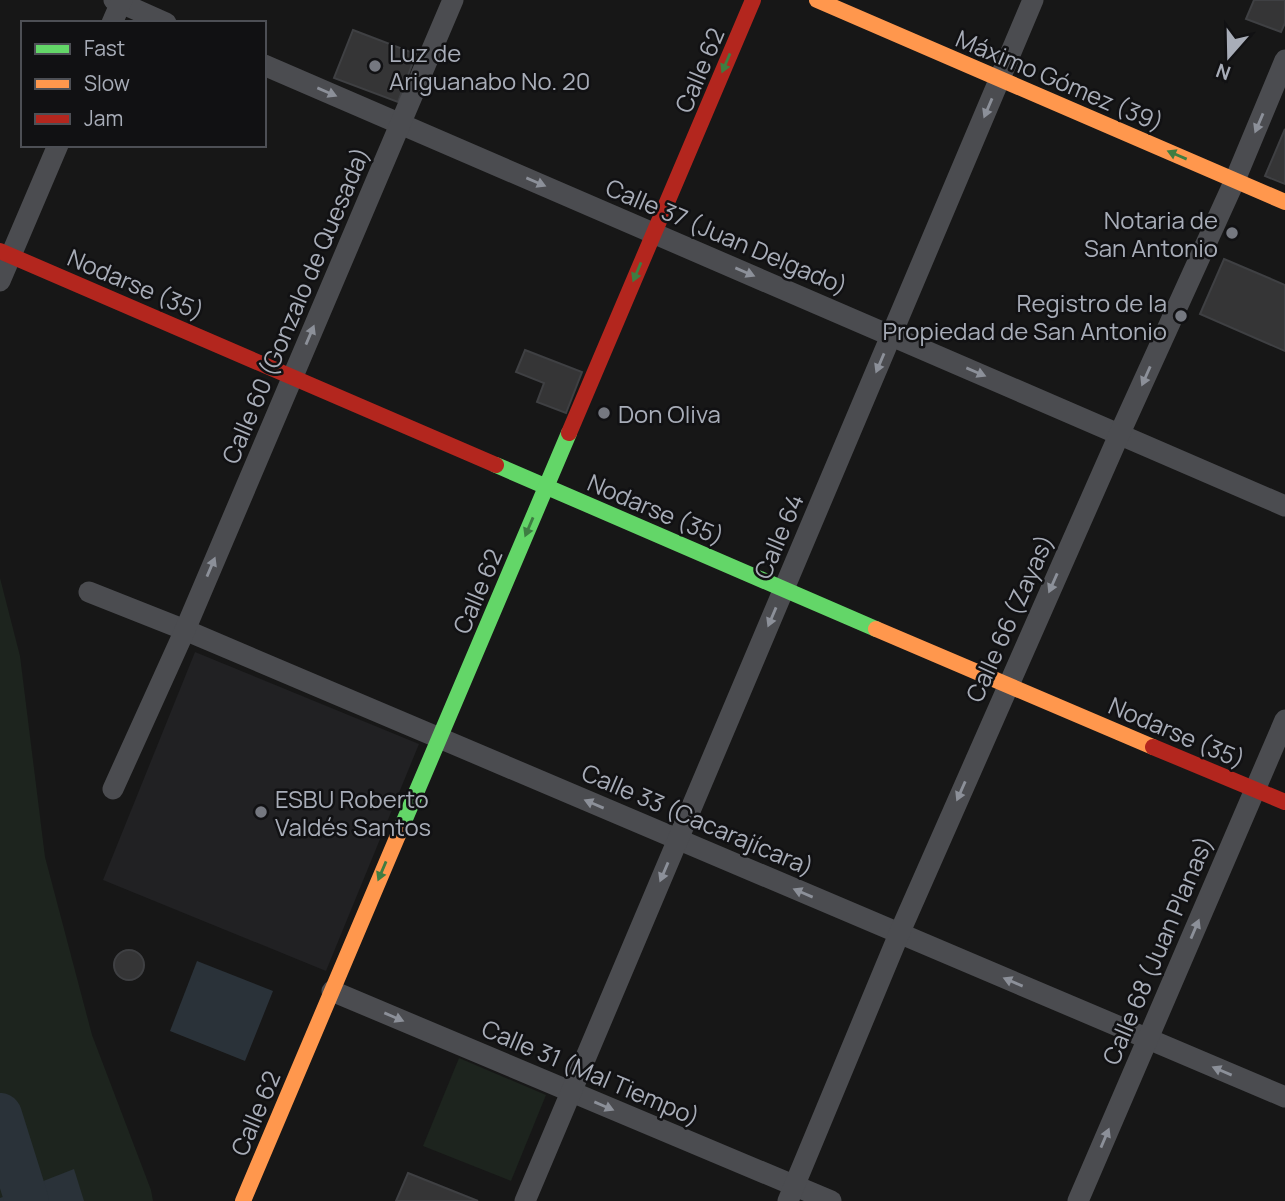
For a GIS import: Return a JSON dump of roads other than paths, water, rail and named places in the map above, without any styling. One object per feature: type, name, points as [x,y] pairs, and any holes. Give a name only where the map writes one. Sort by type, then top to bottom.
[{"type":"street","name":"Calle 60 (Gonzalo de Quesada)","points":[[113,789],[184,630],[453,0]]},
{"type":"street","name":"Calle 62","points":[[243,1201],[753,0]]},
{"type":"street","name":"Máximo Gómez (39)","points":[[817,0],[1285,202]]},
{"type":"street","name":"Calle 64","points":[[525,1201],[1033,0]]},
{"type":"street","points":[[113,21],[119,1],[162,21]]},
{"type":"street","name":"Calle 66 (Zayas)","points":[[791,1193],[899,933],[1235,180],[1285,60]]},
{"type":"street","name":"Calle 37 (Juan Delgado)","points":[[266,66],[1285,506]]},
{"type":"street","points":[[0,282],[5,253],[57,147]]},
{"type":"street","name":"Nodarse (35)","points":[[5,253],[1008,686],[1285,802]]},
{"type":"street","name":"Calle 33 (Cacarajícara)","points":[[89,592],[1285,1097]]},
{"type":"street","name":"Calle 68 (Juan Planas)","points":[[1078,1201],[1285,720]]},
{"type":"street","name":"Calle 31 (Mal Tiempo)","points":[[332,990],[571,1092],[791,1193],[831,1201]]},
{"type":"waterway","points":[[0,1115],[27,1201]]},
{"type":"place","name":"Luz de Ariguanabo No. 20","points":[[375,66]]},
{"type":"place","name":"Notaria de San Antonio","points":[[1232,233]]},
{"type":"place","name":"Registro de la Propiedad de San Antonio","points":[[1181,316]]},
{"type":"place","name":"Don Oliva","points":[[604,413]]},
{"type":"place","name":"ESBU Roberto Valdés Santos","points":[[261,812]]}]
